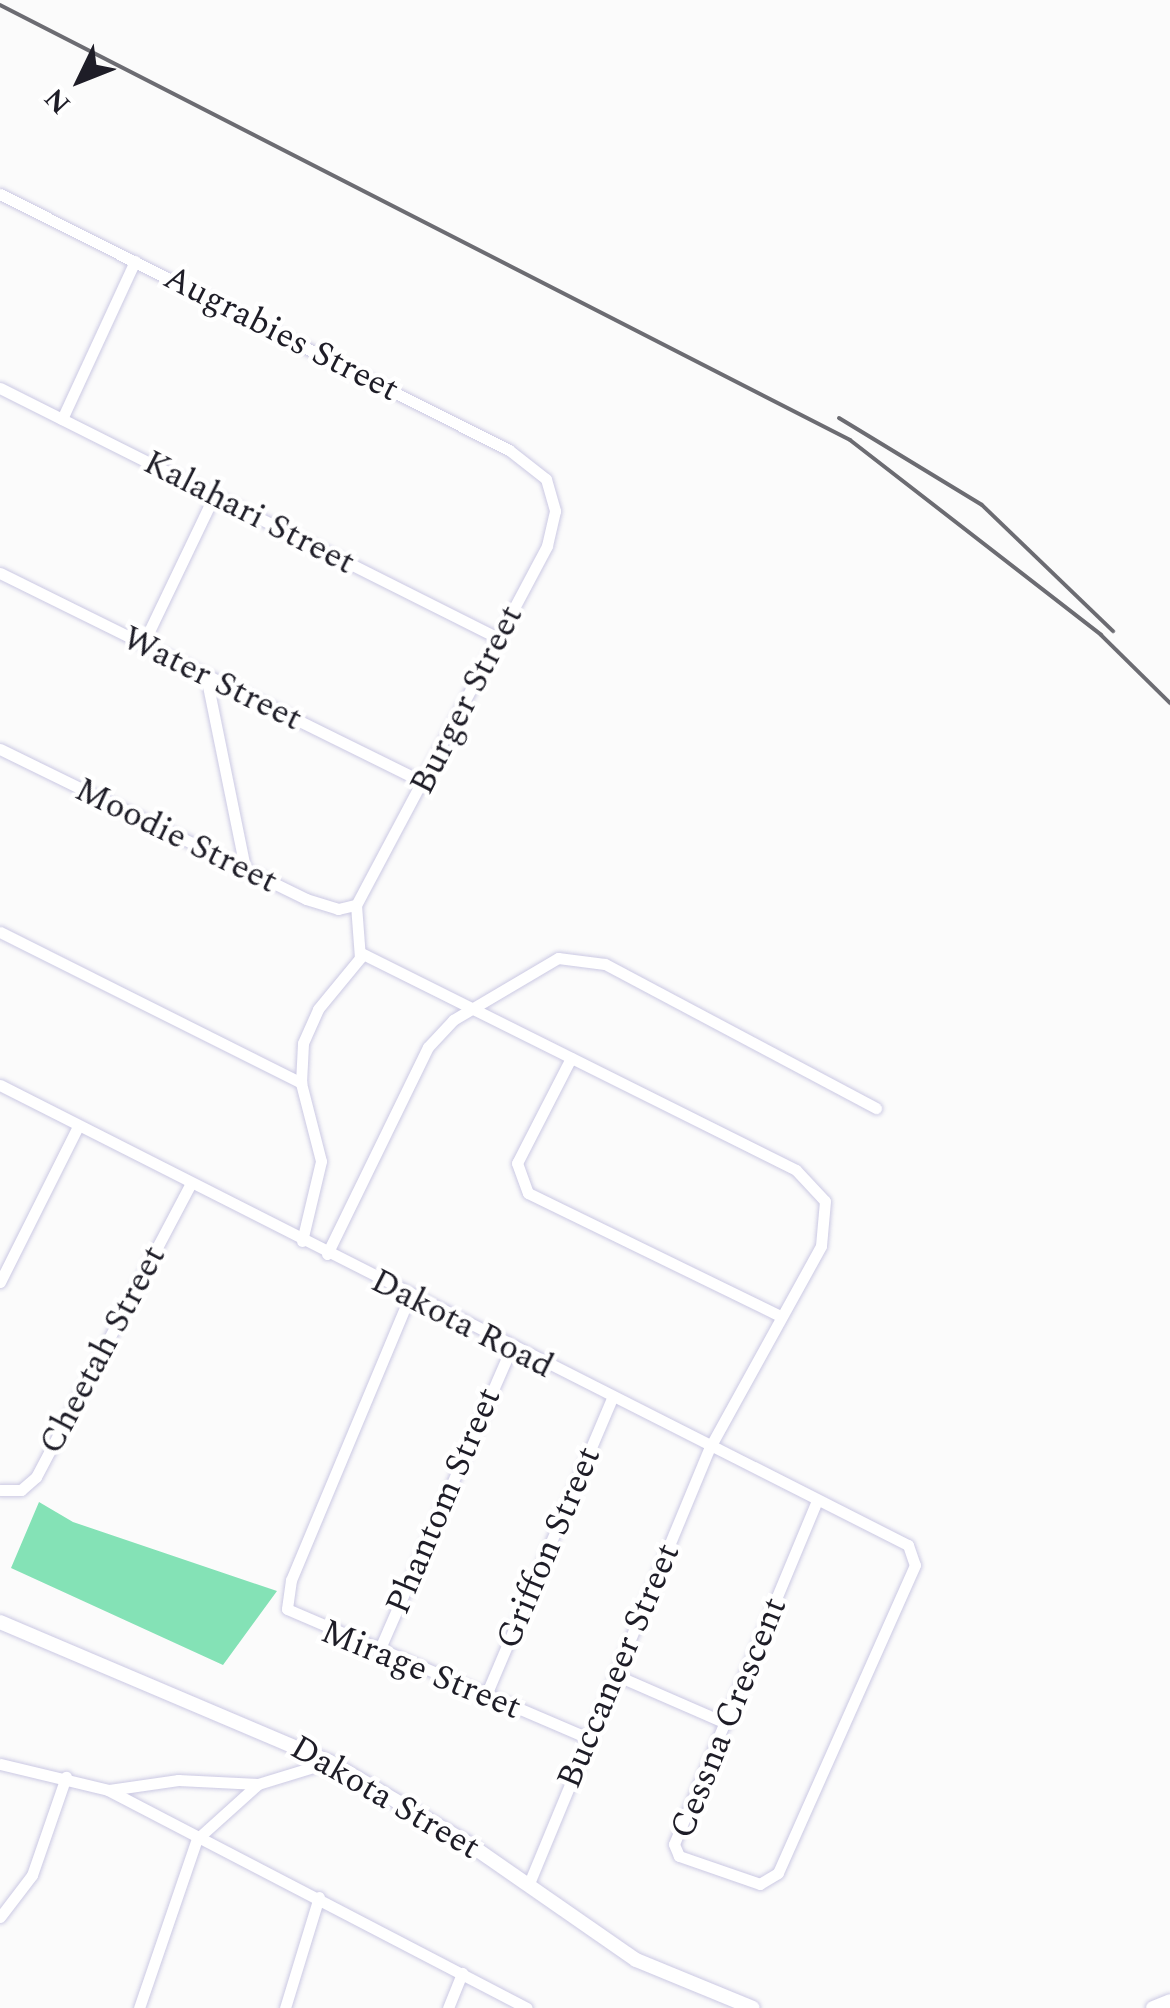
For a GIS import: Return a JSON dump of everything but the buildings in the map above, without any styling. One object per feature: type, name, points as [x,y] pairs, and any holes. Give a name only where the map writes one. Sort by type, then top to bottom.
[{"type":"street","name":"Augrabies Street","points":[[0,194],[509,450],[550,488]]},
{"type":"street","points":[[62,419],[135,261]]},
{"type":"street","name":"Kalahari Street","points":[[0,388],[498,638]]},
{"type":"street","name":"Burger Street","points":[[356,905],[425,783],[550,539],[550,488]]},
{"type":"street","points":[[143,644],[214,496]]},
{"type":"street","name":"Water Street","points":[[0,573],[425,783]]},
{"type":"street","points":[[206,676],[246,872]]},
{"type":"street","name":"Moodie Street","points":[[0,749],[246,872],[328,907],[356,905]]},
{"type":"street","points":[[302,1241],[320,1161],[301,1084],[304,1044],[318,1009],[361,953],[356,905]]},
{"type":"street","points":[[0,932],[301,1084]]},
{"type":"street","name":"Buccaneer Street","points":[[361,953],[473,1014],[572,1058],[816,1184],[828,1218],[821,1246],[709,1448],[620,1676],[529,1884]]},
{"type":"street","points":[[327,1254],[428,1047],[453,1020],[473,1014],[537,967],[569,955],[590,958],[876,1108]]},
{"type":"street","points":[[572,1058],[518,1163],[528,1193],[780,1316]]},
{"type":"street","name":"Dakota Road","points":[[0,1084],[409,1298],[901,1539],[915,1565]]},
{"type":"street","points":[[0,1282],[78,1126]]},
{"type":"street","name":"Cheetah Street","points":[[0,1490],[21,1490],[36,1477],[190,1185]]},
{"type":"street","name":"Mirage Street","points":[[409,1298],[286,1598],[293,1617],[591,1739]]},
{"type":"street","name":"Phantom Street","points":[[378,1653],[510,1349]]},
{"type":"street","name":"Griffon Street","points":[[486,1695],[611,1400]]},
{"type":"street","name":"Cessna Crescent","points":[[818,1500],[674,1850],[742,1881],[771,1882],[915,1565]]},
{"type":"street","name":"Dakota Street","points":[[0,1622],[330,1762],[529,1884],[636,1960],[752,2008]]},
{"type":"street","points":[[620,1676],[726,1722]]},
{"type":"street","points":[[108,1790],[178,1780],[258,1784],[330,1762]]},
{"type":"street","points":[[0,1764],[108,1790],[527,2008]]},
{"type":"street","points":[[0,1917],[32,1875],[66,1777]]},
{"type":"street","points":[[139,2008],[197,1838],[258,1784]]},
{"type":"street","points":[[285,2008],[319,1897]]},
{"type":"street","points":[[448,2008],[462,1973]]},
{"type":"street","points":[[1152,2008],[1170,2001]]},
{"type":"green space","points":[[39,1502],[73,1522],[277,1591],[223,1665],[11,1568]]},
{"type":"railway","points":[[0,5],[850,440],[1101,635],[1170,703]]},
{"type":"railway","points":[[839,418],[982,505],[1113,631]]}]
